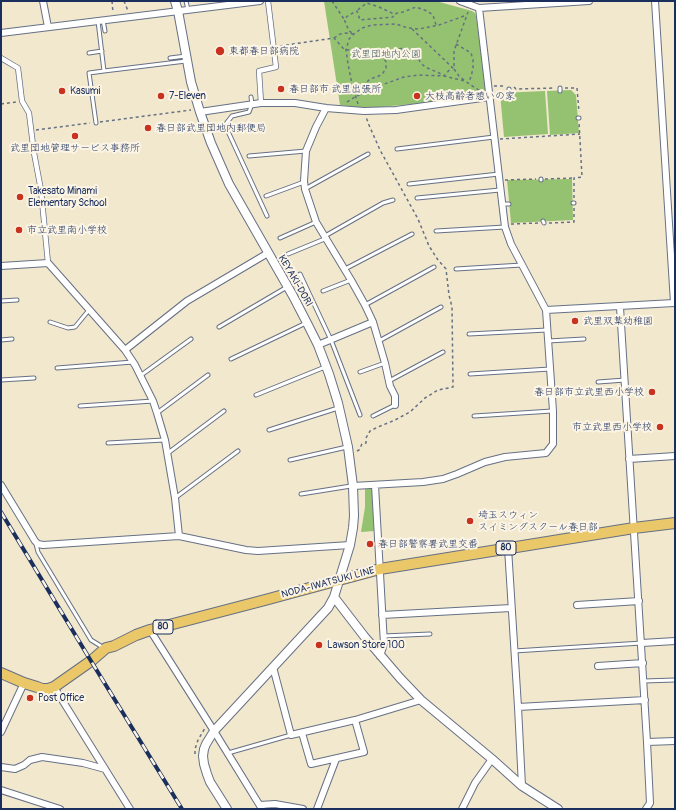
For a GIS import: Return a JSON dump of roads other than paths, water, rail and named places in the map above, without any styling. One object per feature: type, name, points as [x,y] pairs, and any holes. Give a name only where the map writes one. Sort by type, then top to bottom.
[{"type":"main road","name":"NODA-IWATSUKI LINE","points":[[54,687],[91,661],[106,648],[114,646],[136,635],[380,569],[634,528],[675,523]]},
{"type":"main road","points":[[1,673],[42,689],[54,687]]},
{"type":"street","points":[[43,1],[48,27]]},
{"type":"street","name":"KEYAKI-DORI","points":[[175,1],[191,82],[211,143],[229,184],[307,322],[318,345],[339,407],[349,449],[353,486],[354,516],[350,545],[334,597],[328,608],[214,731],[204,749],[204,764],[210,782],[227,809]]},
{"type":"street","points":[[1,32],[260,1]]},
{"type":"street","points":[[261,103],[259,71],[276,67],[268,1]]},
{"type":"street","points":[[461,1],[479,8],[590,1]]},
{"type":"street","points":[[546,310],[674,303],[655,1]]},
{"type":"street","points":[[353,486],[423,482],[443,478],[457,474],[485,462],[505,457],[546,453],[553,444],[553,411],[546,310],[511,244],[505,226],[479,8]]},
{"type":"street","points":[[1,58],[18,68],[22,101],[29,113],[34,153],[41,190],[48,263],[125,350],[133,362],[153,401],[168,453],[179,536]]},
{"type":"street","points":[[199,110],[261,103],[295,103],[326,108],[362,111],[396,110],[489,97]]},
{"type":"street","points":[[326,108],[306,151],[304,181],[316,222],[345,269],[373,322],[390,386],[395,396],[394,405]]},
{"type":"street","points":[[125,350],[187,301],[268,253]]},
{"type":"street","points":[[1,266],[48,263]]},
{"type":"street","points":[[620,307],[648,742],[650,802],[646,809]]},
{"type":"street","points":[[318,345],[373,322]]},
{"type":"street","points":[[630,459],[675,456]]},
{"type":"street","points":[[375,485],[384,644],[380,656]]},
{"type":"street","points":[[1,486],[38,544],[44,545],[179,536],[246,550],[258,551],[350,545]]},
{"type":"street","points":[[508,548],[522,786]]},
{"type":"street","points":[[334,597],[380,656],[421,700],[522,786],[558,809]]},
{"type":"street","points":[[577,605],[639,601]]},
{"type":"street","points":[[382,615],[511,608]]},
{"type":"street","points":[[150,630],[261,807],[275,804],[303,809]]},
{"type":"street","points":[[642,643],[675,641]]},
{"type":"street","points":[[598,666],[643,663]]},
{"type":"street","points":[[273,667],[291,735],[355,720],[421,700]]},
{"type":"street","points":[[1,732],[24,683]]},
{"type":"street","points":[[54,687],[130,809]]},
{"type":"street","points":[[518,707],[645,700]]},
{"type":"street","points":[[302,732],[311,764],[336,759],[364,752],[355,720]]},
{"type":"street","points":[[648,742],[675,741]]},
{"type":"street","points":[[1,767],[15,769],[24,765],[30,760],[42,757],[83,763],[105,769]]},
{"type":"street","points":[[317,809],[336,759]]},
{"type":"street","points":[[462,809],[475,783],[492,759]]},
{"type":"street","points":[[1,790],[60,809]]},
{"type":"lane","points":[[186,1],[188,10]]},
{"type":"lane","points":[[243,3],[244,10]]},
{"type":"lane","points":[[101,20],[105,31]]},
{"type":"lane","points":[[101,20],[100,42],[104,71]]},
{"type":"lane","points":[[88,53],[102,51]]},
{"type":"lane","points":[[170,58],[187,58]]},
{"type":"lane","points":[[96,123],[89,73],[94,71],[104,71],[187,58]]},
{"type":"lane","points":[[251,98],[252,104],[249,112],[232,116],[225,126],[267,216]]},
{"type":"lane","points":[[397,149],[494,138]]},
{"type":"lane","points":[[249,156],[306,151]]},
{"type":"lane","points":[[306,189],[368,154]]},
{"type":"lane","points":[[409,184],[499,174]]},
{"type":"lane","points":[[266,196],[304,181]]},
{"type":"lane","points":[[416,198],[501,190]]},
{"type":"lane","points":[[288,254],[326,237],[383,204],[393,200]]},
{"type":"lane","points":[[502,204],[509,204]]},
{"type":"lane","points":[[280,238],[316,222]]},
{"type":"lane","points":[[436,231],[505,226]]},
{"type":"lane","points":[[345,269],[412,234]]},
{"type":"lane","points":[[456,270],[523,265]]},
{"type":"lane","points":[[365,305],[434,267]]},
{"type":"lane","points":[[300,274],[332,340],[360,415]]},
{"type":"lane","points":[[323,291],[351,280]]},
{"type":"lane","points":[[219,327],[287,287]]},
{"type":"lane","points":[[1,301],[18,300]]},
{"type":"lane","points":[[379,341],[441,307]]},
{"type":"lane","points":[[50,322],[68,328],[75,327],[89,310]]},
{"type":"lane","points":[[231,360],[307,322]]},
{"type":"lane","points":[[469,334],[547,330]]},
{"type":"lane","points":[[1,340],[12,339]]},
{"type":"lane","points":[[140,376],[191,339]]},
{"type":"lane","points":[[548,341],[584,339]]},
{"type":"lane","points":[[389,380],[443,352]]},
{"type":"lane","points":[[57,368],[133,362]]},
{"type":"lane","points":[[360,372],[385,363]]},
{"type":"lane","points":[[256,395],[326,367]]},
{"type":"lane","points":[[470,374],[550,369]]},
{"type":"lane","points":[[157,413],[208,375]]},
{"type":"lane","points":[[1,380],[34,378]]},
{"type":"lane","points":[[598,382],[625,380]]},
{"type":"lane","points":[[80,406],[153,401]]},
{"type":"lane","points":[[373,416],[394,405]]},
{"type":"lane","points":[[269,430],[339,407]]},
{"type":"lane","points":[[168,453],[224,411]]},
{"type":"lane","points":[[474,416],[553,411]]},
{"type":"lane","points":[[108,443],[165,440]]},
{"type":"lane","points":[[290,460],[349,449]]},
{"type":"lane","points":[[175,498],[238,451]]},
{"type":"lane","points":[[301,494],[353,486]]},
{"type":"lane","points":[[35,541],[38,552],[91,640],[106,648]]},
{"type":"lane","points":[[383,636],[430,634]]},
{"type":"lane","points":[[514,651],[642,643]]},
{"type":"lane","points":[[644,681],[675,680]]},
{"type":"lane","points":[[228,753],[291,735]]},
{"type":"railway","points":[[1,512],[182,809]]},
{"type":"place","name":"東都春日部病院","points":[[220,51]]},
{"type":"place","name":"春日部市 武里出張所","points":[[281,89]]},
{"type":"place","name":"Kasumi","points":[[62,91]]},
{"type":"place","name":"7-Eleven","points":[[161,96]]},
{"type":"place","name":"大枝高齢者憩いの家","points":[[417,96]]},
{"type":"place","name":"春日部武里団地内郵便局","points":[[148,128]]},
{"type":"place","name":"武里団地管理サービス事務所","points":[[75,136]]},
{"type":"place","name":"Takesato Minami Elementary School","points":[[20,197]]},
{"type":"place","name":"市立武里南小学校","points":[[19,230]]},
{"type":"place","name":"武里双葉幼稚園","points":[[575,321]]},
{"type":"place","name":"春日部市立武里西小学校","points":[[652,392]]},
{"type":"place","name":"市立武里西小学校","points":[[660,427]]},
{"type":"place","name":"埼玉スウィン スイミングスクール春日部","points":[[470,521]]},
{"type":"place","name":"春日部警察署武里交番","points":[[370,544]]},
{"type":"place","name":"Lawson Store 100","points":[[319,645]]},
{"type":"place","name":"Post Office","points":[[30,698]]},
{"type":"park label","name":"武里団地内公園","points":[[386,54]]}]
